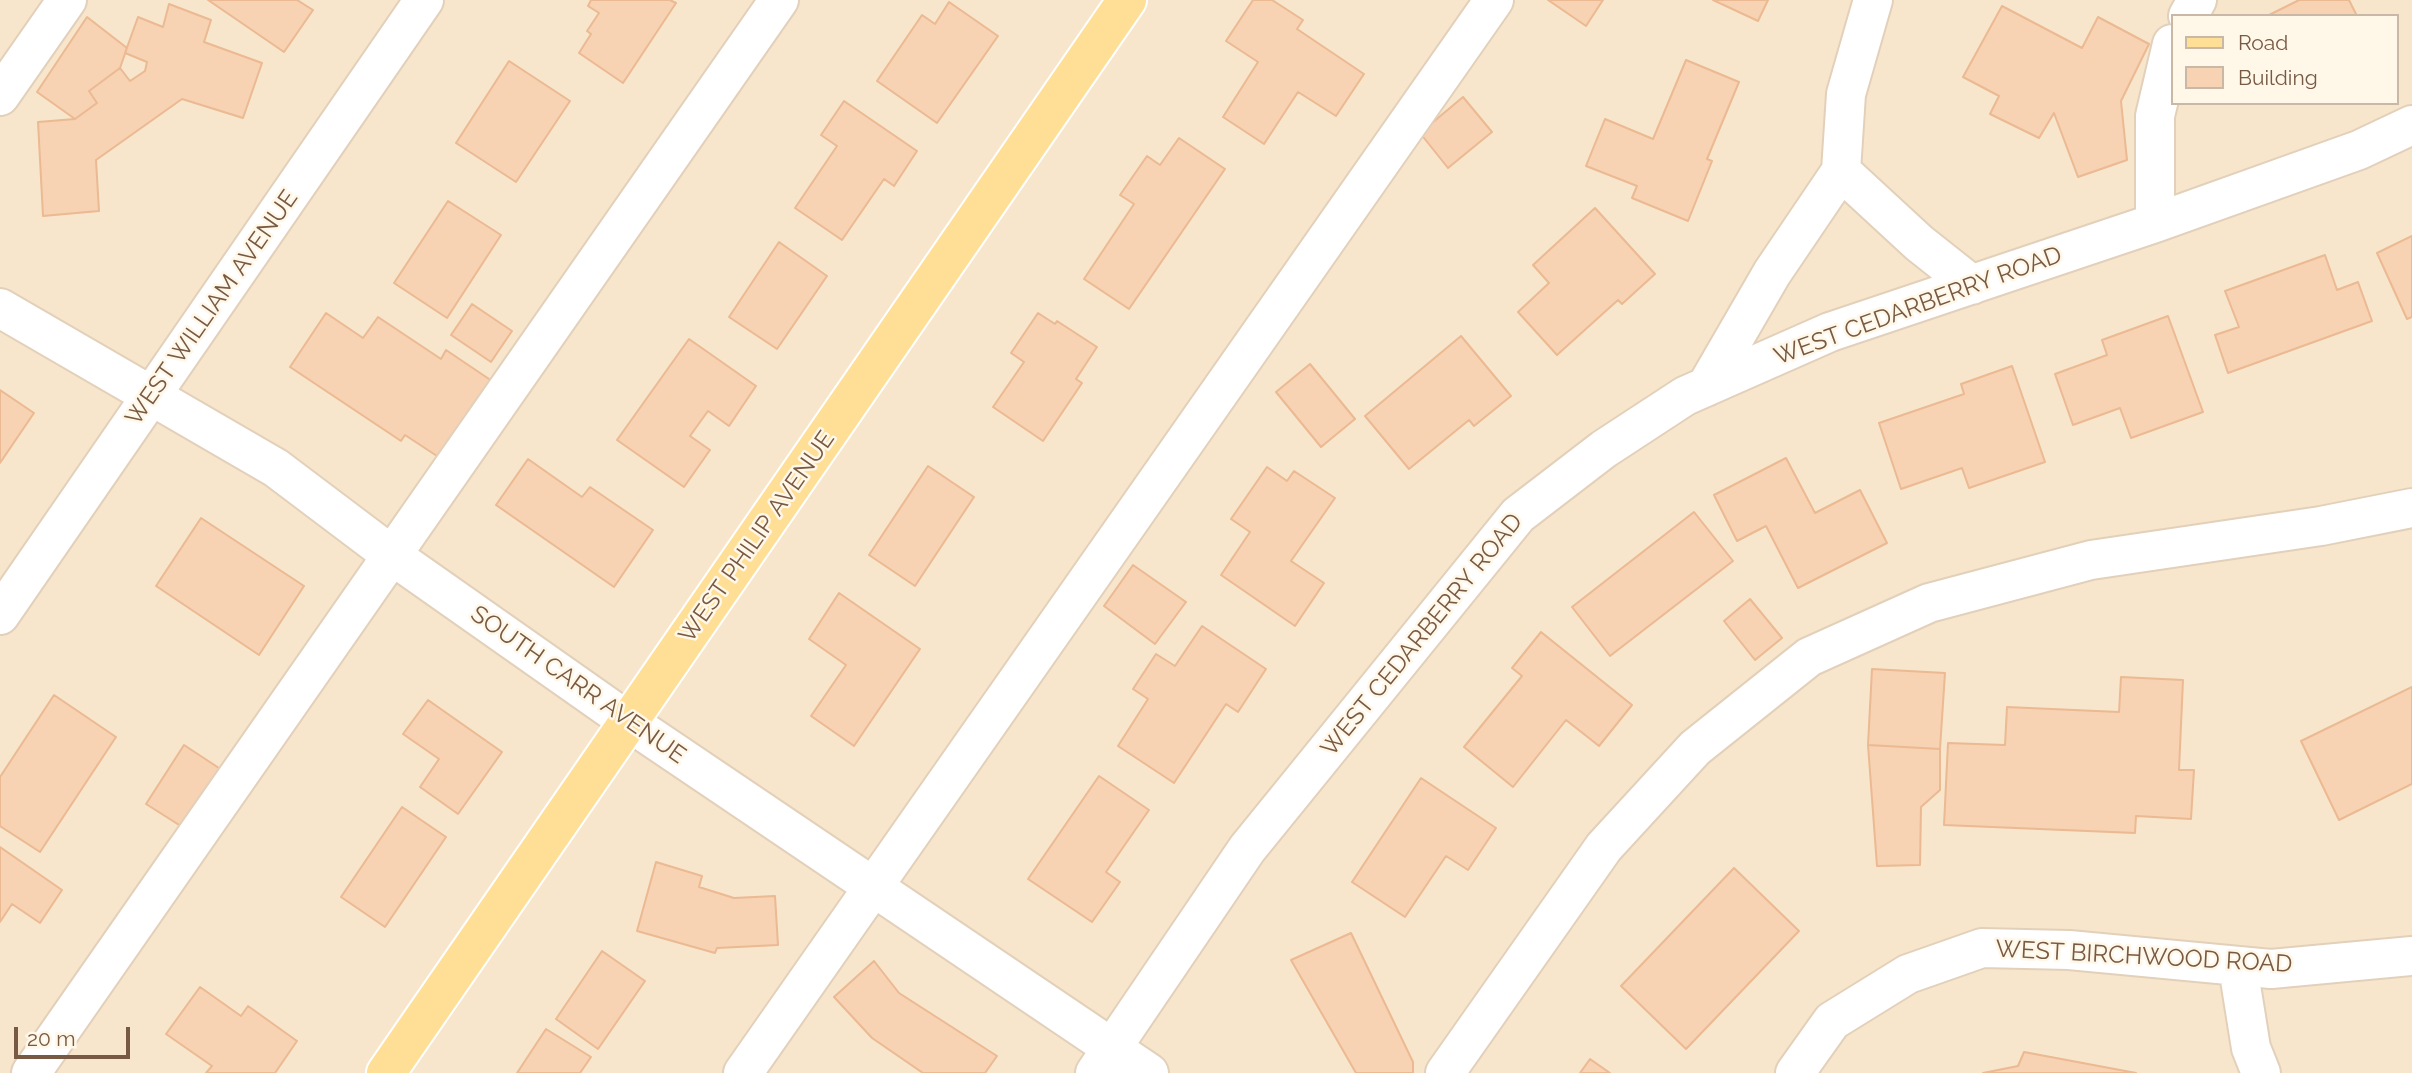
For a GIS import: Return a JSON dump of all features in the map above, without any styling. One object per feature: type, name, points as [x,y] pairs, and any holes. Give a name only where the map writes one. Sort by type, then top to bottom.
[{"type":"main road","name":"WEST PHILIP AVENUE","points":[[386,1073],[1127,0]]},
{"type":"street","points":[[0,96],[67,0]]},
{"type":"street","name":"WEST WILLIAM AVENUE","points":[[0,615],[425,0]]},
{"type":"street","points":[[31,1073],[390,554],[418,521],[779,0]]},
{"type":"street","points":[[743,1073],[1494,0]]},
{"type":"street","points":[[1706,387],[1772,273],[1841,171],[1846,94],[1873,0]]},
{"type":"street","points":[[2155,223],[2154,116],[2170,52]]},
{"type":"street","name":"WEST CEDARBERRY ROAD","points":[[1104,1061],[1247,849],[1518,515],[1604,449],[1685,396],[1830,332],[2155,223],[2359,150],[2412,125]]},
{"type":"street","points":[[1841,171],[1919,243],[1972,285]]},
{"type":"street","name":"SOUTH CARR AVENUE","points":[[0,308],[276,468],[390,554],[629,722],[872,886],[1104,1061],[1149,1073]]},
{"type":"street","points":[[1445,1073],[1604,847],[1695,748],[1809,657],[1929,603],[2091,560],[2321,526],[2412,508]]},
{"type":"street","name":"WEST BIRCHWOOD ROAD","points":[[1795,1073],[1832,1021],[1908,974],[1982,948],[2069,950],[2271,969],[2412,957]]},
{"type":"street","points":[[2238,967],[2251,1048],[2261,1073]]},
{"type":"shaded area","points":[[0,0],[2412,0],[2412,1073],[0,1073]]},
{"type":"building","points":[[208,0],[297,0],[313,10],[284,52]]},
{"type":"building","points":[[591,0],[670,0],[676,3],[623,83],[579,53],[591,34],[587,31],[599,13],[588,6]]},
{"type":"building","points":[[1253,0],[1272,0],[1303,20],[1297,29],[1364,74],[1336,116],[1298,92],[1264,144],[1223,117],[1258,62],[1226,41]]},
{"type":"building","points":[[1548,0],[1603,0],[1586,26]]},
{"type":"building","points":[[1713,0],[1768,0],[1758,21]]},
{"type":"building","points":[[2299,0],[2349,0],[2356,14],[2271,14]]},
{"type":"building","points":[[949,2],[998,36],[937,123],[877,81],[922,15],[935,24]]},
{"type":"building","points":[[169,4],[211,20],[204,42],[262,63],[243,118],[182,99],[96,160],[99,211],[43,216],[38,122],[75,119],[97,103],[89,91],[120,68],[130,81],[145,71],[147,62],[125,53],[138,17],[163,27]]},
{"type":"building","points":[[2002,6],[2082,48],[2098,17],[2149,44],[2121,101],[2127,160],[2078,177],[2054,113],[2039,138],[1990,114],[1999,96],[1963,77]]},
{"type":"building","points":[[87,17],[127,48],[120,68],[89,91],[97,103],[75,119],[37,92]]},
{"type":"building","points":[[1686,60],[1739,82],[1707,159],[1712,161],[1688,221],[1632,198],[1637,186],[1586,166],[1605,119],[1653,139]]},
{"type":"building","points":[[509,61],[570,101],[516,182],[456,143]]},
{"type":"building","points":[[1463,97],[1492,132],[1448,168],[1420,133]]},
{"type":"building","points":[[844,101],[917,151],[894,186],[884,179],[842,240],[795,208],[837,146],[821,135]]},
{"type":"building","points":[[1179,138],[1225,169],[1129,309],[1084,279],[1134,204],[1120,195],[1147,156],[1160,165]]},
{"type":"building","points":[[448,201],[501,235],[447,318],[394,283]]},
{"type":"building","points":[[1595,208],[1655,274],[1622,304],[1618,300],[1557,355],[1518,312],[1549,283],[1533,265]]},
{"type":"building","points":[[2412,236],[2412,317],[2407,319],[2377,253]]},
{"type":"building","points":[[779,242],[827,276],[777,349],[729,317]]},
{"type":"building","points":[[2325,255],[2337,290],[2358,282],[2372,321],[2228,373],[2215,335],[2239,327],[2225,291]]},
{"type":"building","points":[[472,304],[512,331],[491,362],[451,335]]},
{"type":"building","points":[[326,313],[363,338],[378,317],[441,359],[446,350],[492,381],[440,458],[405,435],[401,441],[290,367]]},
{"type":"building","points":[[1038,313],[1055,324],[1057,321],[1097,347],[1076,379],[1082,383],[1043,441],[993,407],[1024,362],[1011,353]]},
{"type":"building","points":[[2168,316],[2203,412],[2131,438],[2120,408],[2073,425],[2055,374],[2107,355],[2102,340]]},
{"type":"building","points":[[1461,336],[1511,396],[1474,426],[1469,420],[1409,469],[1365,416]]},
{"type":"building","points":[[689,339],[756,386],[729,426],[708,411],[690,436],[710,450],[684,487],[617,440]]},
{"type":"building","points":[[1310,364],[1355,419],[1321,447],[1276,392]]},
{"type":"building","points":[[2012,366],[2045,462],[1969,488],[1962,468],[1901,489],[1879,423],[1964,394],[1961,384]]},
{"type":"building","points":[[0,390],[34,413],[0,463]]},
{"type":"building","points":[[1786,458],[1815,513],[1860,490],[1887,543],[1798,588],[1766,526],[1737,541],[1714,495]]},
{"type":"building","points":[[528,459],[582,497],[590,487],[653,530],[614,587],[496,505]]},
{"type":"building","points":[[928,466],[974,497],[915,586],[869,555]]},
{"type":"building","points":[[1267,467],[1287,481],[1294,471],[1335,498],[1291,561],[1324,583],[1295,626],[1221,575],[1250,532],[1231,519]]},
{"type":"building","points":[[1694,512],[1733,561],[1610,656],[1572,607]]},
{"type":"building","points":[[201,518],[304,586],[259,655],[156,586]]},
{"type":"building","points":[[1133,565],[1186,602],[1155,644],[1104,606]]},
{"type":"building","points":[[839,593],[920,649],[854,746],[811,716],[846,665],[809,639]]},
{"type":"building","points":[[1750,599],[1782,638],[1755,660],[1724,621]]},
{"type":"building","points":[[1202,626],[1266,669],[1238,712],[1226,704],[1174,783],[1118,746],[1148,699],[1133,689],[1156,654],[1175,666]]},
{"type":"building","points":[[1541,632],[1632,705],[1599,746],[1566,720],[1513,787],[1464,747],[1522,676],[1512,668]]},
{"type":"building","points":[[1872,669],[1945,673],[1940,749],[1868,745]]},
{"type":"building","points":[[2121,677],[2183,680],[2179,770],[2194,770],[2191,819],[2136,816],[2135,833],[1944,825],[1948,743],[2005,745],[2007,707],[2119,712]]},
{"type":"building","points":[[2412,687],[2412,784],[2339,820],[2301,741]]},
{"type":"building","points":[[54,695],[116,737],[40,852],[0,826],[0,777]]},
{"type":"building","points":[[428,700],[502,752],[458,814],[420,787],[439,759],[403,734]]},
{"type":"building","points":[[184,745],[225,772],[187,830],[146,804]]},
{"type":"building","points":[[1868,745],[1940,749],[1940,790],[1921,807],[1920,865],[1877,866]]},
{"type":"building","points":[[1099,776],[1149,810],[1106,872],[1120,882],[1092,922],[1028,879]]},
{"type":"building","points":[[1421,778],[1496,828],[1468,870],[1446,856],[1405,917],[1352,882]]},
{"type":"building","points":[[402,807],[446,837],[385,927],[341,897]]},
{"type":"building","points":[[0,847],[62,890],[40,923],[12,904],[0,922]]},
{"type":"building","points":[[656,862],[702,876],[699,887],[734,898],[775,896],[778,945],[717,948],[715,953],[637,931]]},
{"type":"building","points":[[1734,868],[1799,931],[1686,1049],[1621,986]]},
{"type":"building","points":[[1351,933],[1413,1062],[1413,1073],[1356,1073],[1291,960]]},
{"type":"building","points":[[602,951],[645,981],[598,1049],[556,1019]]},
{"type":"building","points":[[874,961],[899,993],[997,1056],[985,1073],[923,1073],[872,1038],[834,997]]},
{"type":"building","points":[[200,987],[241,1016],[248,1006],[297,1041],[275,1073],[206,1073],[212,1066],[166,1034]]},
{"type":"building","points":[[546,1029],[591,1057],[580,1073],[517,1073]]},
{"type":"building","points":[[2024,1052],[2136,1073],[1983,1073],[2018,1066]]},
{"type":"building","points":[[1590,1059],[1610,1073],[1580,1073]]}]
